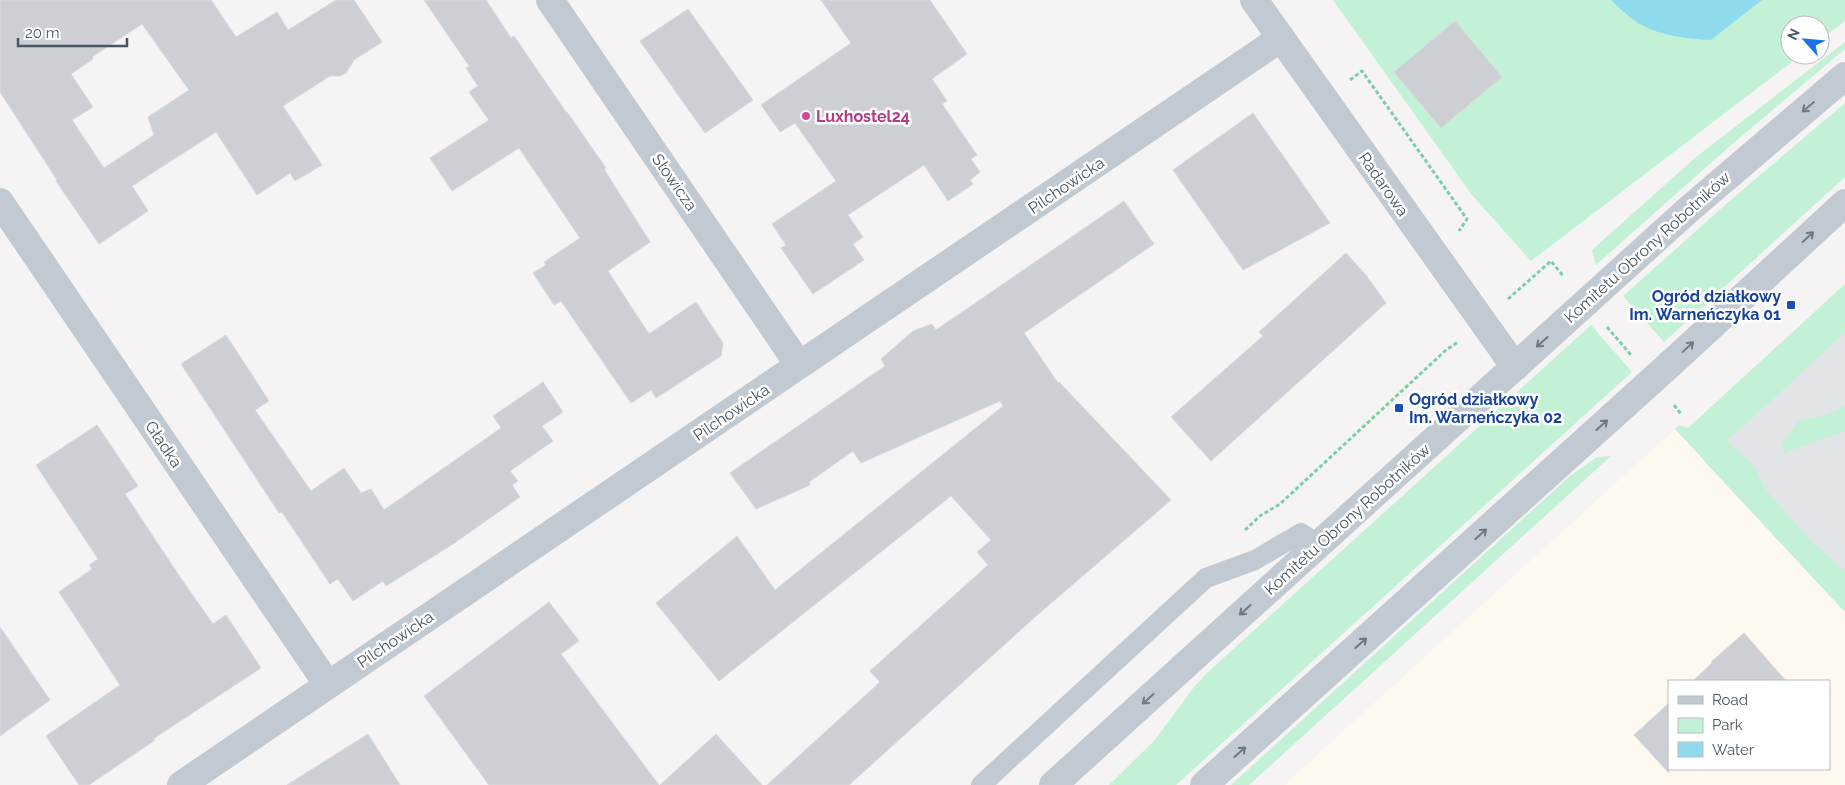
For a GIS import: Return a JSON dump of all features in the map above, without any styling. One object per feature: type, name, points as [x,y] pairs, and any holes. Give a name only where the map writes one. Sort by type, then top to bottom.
[{"type":"street","name":"Słowicza","points":[[550,0],[799,365]]},
{"type":"street","name":"Radarowa","points":[[1254,0],[1515,367]]},
{"type":"street","name":"Pilchowicka","points":[[181,785],[1281,38]]},
{"type":"street","name":"Komitetu Obrony Robotników","points":[[1053,785],[1688,210],[1845,76]]},
{"type":"street","name":"Gładka","points":[[0,202],[328,685]]},
{"type":"street","points":[[1204,785],[1668,366],[1845,203]]},
{"type":"lane","points":[[981,785],[1206,578],[1255,560],[1301,533],[1317,544]]},
{"type":"path","points":[[1345,84],[1362,71],[1467,218],[1456,233]]},
{"type":"path","points":[[1506,301],[1551,261],[1567,279]]},
{"type":"path","points":[[1605,324],[1634,358]]},
{"type":"path","points":[[1241,534],[1260,516],[1280,504],[1446,350],[1463,339]]},
{"type":"path","points":[[1673,404],[1681,414]]},
{"type":"shaded area","points":[[1845,333],[1845,612],[1704,461]]},
{"type":"shaded area","points":[[1675,429],[1845,612],[1845,785],[1284,785]]},
{"type":"green space","points":[[1333,0],[1845,0],[1845,21],[1830,32],[1830,15],[1780,15],[1780,65],[1788,65],[1531,261],[1472,195]]},
{"type":"green space","points":[[1845,42],[1845,49],[1830,62],[1830,54]]},
{"type":"green space","points":[[1815,65],[1826,65],[1730,146],[1596,265],[1592,250],[1696,157]]},
{"type":"green space","points":[[1845,103],[1845,177],[1664,342],[1623,296],[1733,198]]},
{"type":"green space","points":[[1845,284],[1845,333],[1727,441],[1754,466],[1766,490],[1809,539],[1845,571],[1845,612],[1675,429],[1679,425],[1688,428]]},
{"type":"green space","points":[[1591,325],[1632,372],[1176,785],[1109,785],[1154,741],[1194,687],[1208,672]]},
{"type":"green space","points":[[1845,406],[1845,431],[1784,453],[1783,442],[1799,420],[1823,416]]},
{"type":"green space","points":[[1611,456],[1249,785],[1231,785],[1570,476],[1597,457]]},
{"type":"water","points":[[1611,0],[1762,0],[1711,40],[1692,39],[1652,30],[1632,19]]},
{"type":"building","points":[[0,0],[211,0],[236,37],[277,12],[288,30],[336,0],[354,0],[382,42],[354,60],[346,73],[340,76],[330,76],[283,106],[322,165],[295,181],[290,173],[257,195],[216,132],[132,186],[148,211],[99,244],[56,181],[0,92]],"holes":[[[142,24],[189,90],[148,117],[154,135],[104,168],[72,120],[93,107],[71,74],[93,59],[92,57]]]},
{"type":"building","points":[[424,0],[486,0],[511,38],[514,36],[606,168],[604,169],[650,242],[608,271],[649,334],[696,302],[723,343],[721,356],[656,398],[651,390],[631,403],[561,301],[554,305],[533,273],[546,265],[544,262],[580,238],[519,148],[452,191],[430,158],[489,120],[469,92],[478,86],[466,68],[469,66]]},
{"type":"building","points":[[821,0],[930,0],[967,54],[932,79],[947,101],[942,104],[977,155],[971,159],[980,172],[970,180],[973,184],[948,201],[924,165],[848,215],[863,237],[853,244],[864,260],[813,294],[781,248],[786,245],[772,224],[836,181],[795,123],[780,132],[761,105],[851,43]]},
{"type":"building","points":[[688,9],[753,100],[705,133],[640,41]]},
{"type":"building","points":[[1455,21],[1502,77],[1441,128],[1394,72]]},
{"type":"building","points":[[1253,113],[1330,223],[1243,270],[1173,170]]},
{"type":"building","points":[[1124,201],[1154,244],[1024,333],[1058,383],[1171,500],[1035,617],[849,785],[767,785],[880,682],[870,671],[988,565],[977,552],[991,540],[951,496],[719,681],[656,603],[737,536],[775,590],[1003,406],[1000,401],[861,463],[853,451],[809,482],[810,485],[756,509],[730,473],[885,366],[881,359],[913,331],[932,324],[936,330]]},
{"type":"building","points":[[1346,253],[1366,275],[1386,303],[1211,461],[1171,417],[1263,336],[1259,332]]},
{"type":"building","points":[[226,335],[269,401],[255,410],[311,491],[344,468],[361,493],[371,489],[384,510],[501,428],[493,416],[543,382],[563,412],[542,426],[553,441],[510,471],[518,481],[512,485],[520,497],[453,544],[386,586],[383,581],[353,601],[338,579],[330,584],[282,512],[279,513],[181,364]]},
{"type":"building","points":[[97,425],[138,486],[125,494],[180,577],[213,624],[226,615],[261,668],[153,739],[155,740],[89,785],[79,785],[46,736],[120,685],[59,592],[92,569],[89,565],[98,559],[36,465]]},
{"type":"building","points":[[549,602],[579,641],[561,654],[659,785],[489,785],[424,696]]},
{"type":"building","points":[[0,627],[50,700],[0,736]]},
{"type":"building","points":[[1744,633],[1785,680],[1694,680]]},
{"type":"building","points":[[1668,704],[1669,773],[1634,735]]},
{"type":"building","points":[[368,734],[400,785],[287,785]]},
{"type":"building","points":[[716,734],[762,785],[660,785]]},
{"type":"place","name":"Luxhostel24","points":[[806,116]]},
{"type":"place","name":"Ogród działkowy Im. Warneńczyka 01","points":[[1791,305]]},
{"type":"place","name":"Ogród działkowy Im. Warneńczyka 02","points":[[1399,408]]}]
